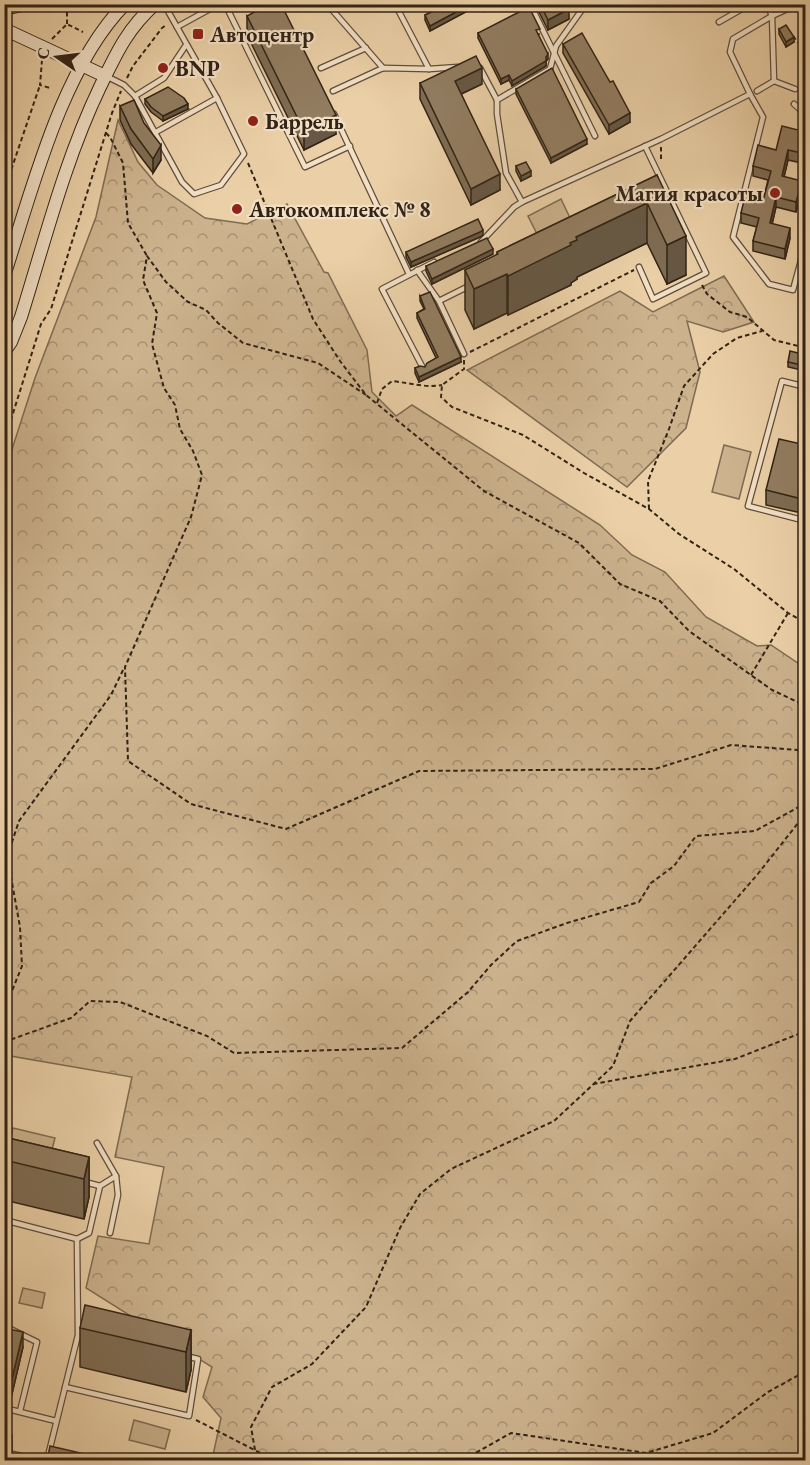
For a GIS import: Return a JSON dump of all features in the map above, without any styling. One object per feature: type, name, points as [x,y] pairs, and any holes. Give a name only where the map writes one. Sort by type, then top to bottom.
[{"type":"street","points":[[4,9],[27,4]]},
{"type":"street","points":[[4,276],[49,138],[67,94],[103,31],[125,4]]},
{"type":"street","points":[[4,352],[11,342],[21,317],[71,155],[105,76],[124,39],[155,4]]},
{"type":"street","points":[[4,29],[105,76]]},
{"type":"lane","points":[[105,76],[124,85],[135,96],[182,182],[194,194],[221,185],[244,154],[217,98],[164,4]]},
{"type":"lane","points":[[177,27],[219,4]]},
{"type":"lane","points":[[225,4],[305,167],[350,146]]},
{"type":"lane","points":[[327,4],[383,68]]},
{"type":"lane","points":[[395,4],[429,69]]},
{"type":"lane","points":[[484,9],[497,4]]},
{"type":"lane","points":[[530,4],[595,136]]},
{"type":"lane","points":[[497,100],[550,69],[556,46],[586,4]]},
{"type":"lane","points":[[719,22],[747,4]]},
{"type":"lane","points":[[767,4],[772,16],[774,81]]},
{"type":"lane","points":[[798,4],[733,39],[730,52],[763,117],[733,237],[769,284],[793,290],[806,242]]},
{"type":"lane","points":[[135,96],[164,78],[186,45]]},
{"type":"lane","points":[[321,68],[366,48]]},
{"type":"lane","points":[[479,65],[497,100],[506,173],[522,202]]},
{"type":"lane","points":[[333,91],[383,68],[429,69],[469,66]]},
{"type":"lane","points":[[774,81],[795,89]]},
{"type":"lane","points":[[757,92],[774,81]]},
{"type":"lane","points":[[472,246],[483,241],[514,207],[522,202],[645,146],[750,94]]},
{"type":"lane","points":[[156,132],[217,98]]},
{"type":"lane","points":[[794,104],[806,115]]},
{"type":"lane","points":[[333,111],[409,274]]},
{"type":"lane","points":[[639,267],[653,299],[705,273],[645,146]]},
{"type":"lane","points":[[656,196],[666,191]]},
{"type":"lane","points":[[423,369],[382,289],[439,260]]},
{"type":"lane","points":[[417,270],[438,301],[464,354]]},
{"type":"lane","points":[[438,301],[480,281]]},
{"type":"lane","points":[[806,387],[782,381],[748,506],[806,521]]},
{"type":"lane","points":[[98,1143],[116,1176],[118,1195],[110,1233]]},
{"type":"lane","points":[[4,1220],[77,1239],[89,1233],[100,1186],[116,1176]]},
{"type":"lane","points":[[84,1182],[100,1186]]},
{"type":"lane","points":[[46,1461],[78,1335],[77,1239]]},
{"type":"lane","points":[[4,1326],[37,1342],[20,1411]]},
{"type":"lane","points":[[78,1335],[89,1337]]},
{"type":"lane","points":[[65,1387],[189,1416],[198,1359],[176,1354]]},
{"type":"lane","points":[[4,1408],[56,1421]]},
{"type":"lane","points":[[4,1452],[38,1461]]},
{"type":"path","points":[[50,40],[67,24],[67,4]]},
{"type":"path","points":[[4,442],[41,324],[51,309],[112,113],[133,66],[154,37],[173,20]]},
{"type":"path","points":[[67,24],[83,32]]},
{"type":"path","points":[[788,29],[806,53]]},
{"type":"path","points":[[4,191],[40,85],[42,60]]},
{"type":"path","points":[[40,85],[50,88]]},
{"type":"path","points":[[106,133],[123,163],[128,223],[147,256],[166,282],[188,302],[206,310],[243,343],[318,363],[366,395],[484,491],[579,543],[620,584],[660,601],[689,630],[751,675],[772,690],[806,706]]},
{"type":"path","points":[[244,154],[313,319],[340,361],[366,395]]},
{"type":"path","points":[[4,1011],[22,966],[20,927],[11,877],[11,845],[19,821],[111,695],[191,517],[202,475],[193,451],[180,429],[175,405],[164,388],[152,344],[157,314],[143,280],[147,256]]},
{"type":"path","points":[[376,403],[382,389],[392,381],[414,383],[428,388],[442,385],[464,369],[464,354],[639,267]]},
{"type":"path","points":[[697,277],[707,294],[730,312],[747,317],[774,340],[806,348]]},
{"type":"path","points":[[649,509],[648,481],[684,386],[713,354],[737,338],[762,331]]},
{"type":"path","points":[[442,385],[441,397],[452,407],[484,422],[523,435],[584,473],[649,509],[679,534],[734,569],[788,613],[806,623]]},
{"type":"path","points":[[751,675],[788,613]]},
{"type":"path","points":[[125,667],[128,761],[191,804],[286,829],[419,771],[655,769],[731,745],[798,750],[806,764]]},
{"type":"path","points":[[4,1042],[71,1018],[90,1001],[120,1002],[207,1036],[234,1053],[402,1048],[468,992],[491,965],[517,941],[567,923],[639,902],[651,884],[674,866],[696,836],[755,831],[806,803]]},
{"type":"path","points":[[255,1450],[251,1427],[272,1387],[312,1364],[366,1307],[400,1228],[420,1194],[451,1169],[554,1121],[613,1066],[630,1021],[806,813]]},
{"type":"path","points":[[593,1084],[735,1059],[806,1031]]},
{"type":"path","points":[[463,1461],[511,1433],[646,1453],[713,1433],[768,1392],[806,1371]]},
{"type":"path","points":[[189,1416],[274,1461]]},
{"type":"green space","points":[[118,120],[138,162],[157,185],[205,218],[247,224],[287,204],[324,272],[328,273],[367,350],[372,392],[396,416],[412,405],[600,525],[632,555],[665,572],[706,617],[757,646],[771,645],[805,668],[805,1460],[212,1460],[221,1418],[203,1397],[212,1367],[86,1288],[98,1236],[149,1244],[164,1167],[115,1157],[132,1077],[5,1055],[5,471],[35,378],[96,217]]},
{"type":"green space","points":[[561,199],[571,220],[538,236],[528,216]]},
{"type":"green space","points":[[724,276],[754,322],[723,332],[687,321],[700,372],[686,428],[627,487],[467,370],[620,291],[653,312]]},
{"type":"green space","points":[[724,445],[751,452],[739,499],[712,492]]},
{"type":"green space","points":[[13,1128],[55,1138],[49,1161],[7,1151]]},
{"type":"green space","points":[[23,1288],[45,1293],[42,1308],[19,1303]]},
{"type":"green space","points":[[134,1420],[170,1430],[165,1449],[129,1440]]},
{"type":"building","points":[[269,4],[281,4],[336,115],[304,131],[247,16]]},
{"type":"building","points":[[443,4],[471,4],[430,26],[425,15],[444,6]]},
{"type":"building","points":[[540,4],[566,4],[569,9],[548,20]]},
{"type":"building","points":[[529,7],[540,29],[536,30],[548,54],[546,61],[512,81],[509,75],[501,79],[478,33]]},
{"type":"building","points":[[786,25],[794,37],[786,42],[779,29]]},
{"type":"building","points":[[582,33],[610,82],[613,81],[630,113],[609,125],[563,44]]},
{"type":"building","points":[[476,56],[482,68],[455,81],[500,174],[471,189],[420,83]]},
{"type":"building","points":[[552,68],[587,139],[551,158],[516,89]]},
{"type":"building","points":[[168,87],[184,98],[188,104],[163,116],[145,99]]},
{"type":"building","points":[[134,100],[144,123],[161,145],[153,159],[131,129],[120,106]]},
{"type":"building","points":[[782,126],[806,132],[806,154],[788,150],[782,176],[802,181],[796,202],[776,197],[770,223],[790,228],[785,249],[753,241],[759,218],[741,213],[746,192],[764,197],[771,171],[753,166],[758,145],[776,150]]},
{"type":"building","points":[[526,162],[531,171],[521,176],[516,166]]},
{"type":"building","points":[[657,175],[686,236],[667,245],[647,203],[576,237],[577,240],[570,243],[571,245],[508,276],[507,274],[474,289],[465,270],[498,254],[497,252]]},
{"type":"building","points":[[478,219],[483,230],[480,232],[411,262],[406,252]]},
{"type":"building","points":[[487,238],[493,249],[432,279],[426,266]]},
{"type":"building","points":[[430,292],[461,357],[419,377],[415,368],[425,367],[427,363],[438,357],[417,313],[425,309],[420,296]]},
{"type":"building","points":[[790,351],[806,355],[806,366],[788,362]]},
{"type":"building","points":[[779,439],[806,445],[806,500],[766,490]]},
{"type":"building","points":[[4,1137],[89,1157],[84,1179],[4,1160]]},
{"type":"building","points":[[85,1305],[191,1330],[186,1352],[80,1328]]},
{"type":"building","points":[[4,1328],[23,1332],[11,1383],[4,1382]]},
{"type":"building","points":[[4,1433],[12,1435],[6,1456],[4,1455]]},
{"type":"building","points":[[50,1446],[115,1461],[47,1461]]},
{"type":"place","name":"Автоцентр","points":[[198,34]]},
{"type":"place","name":"BNP","points":[[163,68]]},
{"type":"place","name":"Баррель","points":[[253,121]]},
{"type":"place","name":"Магия красоты","points":[[775,193]]},
{"type":"place","name":"Автокомплекс № 8","points":[[237,209]]}]
